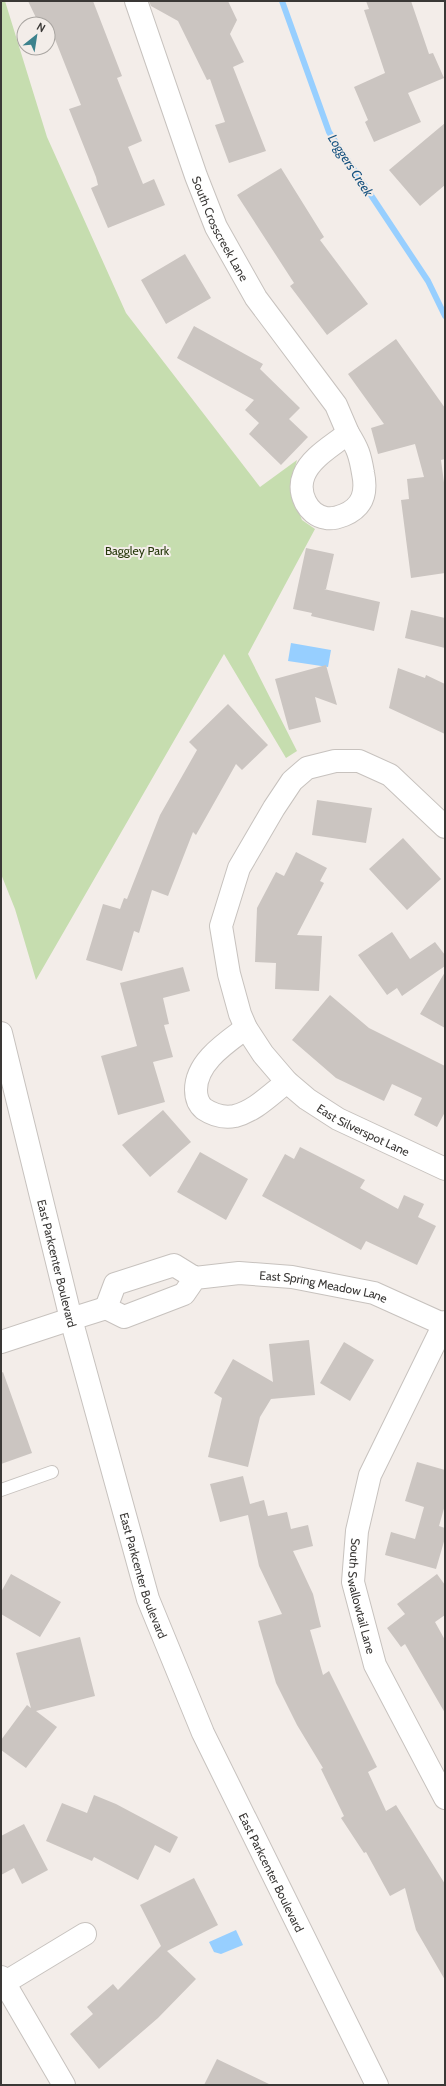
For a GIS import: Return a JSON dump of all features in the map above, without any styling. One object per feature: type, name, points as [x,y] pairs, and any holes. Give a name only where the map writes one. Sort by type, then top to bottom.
[{"type":"street","name":"South Crosscreek Lane","points":[[136,1],[196,176],[216,227],[256,298],[336,405],[348,433]]},
{"type":"street","name":"East Silverspot Lane","points":[[445,827],[390,774],[359,761],[335,761],[308,768],[292,781],[274,808],[239,868],[221,926],[229,974],[240,1014],[246,1028],[263,1054],[287,1082],[307,1099],[338,1119],[445,1169]]},
{"type":"street","points":[[246,1028],[205,1063],[196,1080],[196,1097],[202,1107],[215,1116],[235,1116],[254,1107],[287,1082]]},
{"type":"street","name":"East Parkcenter Boulevard","points":[[1,1033],[71,1319],[148,1599],[203,1733],[377,2085]]},
{"type":"street","points":[[1,1342],[106,1308],[124,1317],[184,1294],[195,1278],[174,1265],[115,1284],[106,1308]]},
{"type":"street","name":"East Spring Meadow Lane","points":[[195,1278],[239,1273],[292,1277],[374,1293],[445,1324]]},
{"type":"street","name":"South Swallowtail Lane","points":[[445,1324],[370,1476],[357,1531],[353,1582],[375,1665],[445,1798]]},
{"type":"street","points":[[64,2085],[3,1980],[85,1934]]},
{"type":"lane","points":[[1,1490],[52,1472]]},
{"type":"green space","name":"Baggley Park","points":[[1,1],[5,1],[16,37],[16,56],[22,56],[47,137],[126,313],[260,487],[297,460],[291,482],[295,502],[302,520],[315,529],[248,654],[297,751],[286,758],[224,654],[36,980],[15,909],[1,874]]},
{"type":"water","points":[[291,643],[331,650],[328,667],[288,661]]},
{"type":"water","points":[[236,1930],[243,1945],[221,1954],[214,1952],[209,1942]]},
{"type":"building","points":[[28,1],[93,1],[122,76],[117,78],[142,141],[128,147],[143,184],[154,179],[165,205],[108,228],[91,188],[98,185],[96,177],[69,109],[81,105],[56,42],[56,16],[35,16]]},
{"type":"building","points":[[149,1],[228,1],[237,20],[230,34],[244,62],[233,67],[266,151],[229,163],[215,125],[225,122],[210,79],[207,80],[178,21],[151,6]]},
{"type":"building","points":[[366,1],[411,1],[429,54],[433,53],[444,78],[408,93],[421,122],[374,142],[365,122],[368,120],[354,87],[385,73],[364,10],[369,9]]},
{"type":"building","points":[[445,123],[445,185],[420,206],[389,170]]},
{"type":"building","points":[[281,168],[324,237],[320,240],[368,304],[327,335],[290,286],[294,283],[237,195]]},
{"type":"building","points":[[185,254],[211,298],[166,324],[141,280]]},
{"type":"building","points":[[194,326],[263,364],[260,369],[300,408],[289,419],[308,437],[281,465],[249,434],[259,423],[245,410],[254,400],[177,358]]},
{"type":"building","points":[[396,339],[445,408],[445,459],[441,460],[445,490],[445,573],[411,578],[401,500],[409,499],[407,479],[424,477],[415,444],[378,454],[371,428],[384,424],[348,374]]},
{"type":"building","points":[[306,548],[334,554],[326,589],[324,589],[380,602],[374,631],[311,616],[312,613],[293,609]]},
{"type":"building","points":[[411,610],[445,618],[445,648],[405,638]]},
{"type":"building","points":[[326,665],[337,705],[315,697],[321,722],[289,730],[275,679]]},
{"type":"building","points":[[398,668],[425,678],[426,675],[445,684],[445,734],[389,708]]},
{"type":"building","points":[[228,704],[268,745],[242,770],[236,764],[196,835],[193,832],[168,896],[152,890],[139,933],[134,931],[122,971],[86,960],[103,904],[120,909],[124,898],[127,899],[160,815],[197,750],[189,742]]},
{"type":"building","points":[[317,800],[372,808],[366,843],[312,835]]},
{"type":"building","points":[[403,838],[441,879],[407,910],[369,869]]},
{"type":"building","points":[[296,852],[327,868],[320,881],[324,883],[297,935],[322,936],[319,991],[275,989],[276,963],[255,962],[257,908],[276,872],[284,876]]},
{"type":"building","points":[[392,932],[410,959],[435,942],[445,955],[445,966],[402,996],[397,988],[387,995],[358,955]]},
{"type":"building","points":[[183,967],[190,991],[163,998],[169,1024],[164,1025],[173,1057],[153,1062],[165,1102],[118,1115],[101,1056],[137,1046],[120,983]]},
{"type":"building","points":[[445,972],[445,1028],[420,1014]]},
{"type":"building","points":[[330,995],[369,1028],[445,1066],[445,1112],[437,1127],[414,1115],[422,1098],[392,1084],[384,1101],[336,1078],[292,1040]]},
{"type":"building","points":[[163,1110],[191,1142],[150,1177],[122,1145]]},
{"type":"building","points":[[300,1147],[365,1180],[360,1188],[398,1209],[404,1195],[424,1204],[418,1217],[436,1226],[417,1265],[366,1241],[361,1250],[262,1196],[285,1154],[294,1159]]},
{"type":"building","points":[[200,1152],[248,1179],[226,1220],[177,1192]]},
{"type":"building","points":[[309,1340],[315,1395],[271,1399],[260,1417],[248,1467],[208,1457],[222,1398],[214,1393],[233,1359],[273,1382],[269,1344]]},
{"type":"building","points":[[344,1342],[374,1360],[350,1401],[320,1383]]},
{"type":"building","points":[[3,1372],[32,1453],[1,1464],[1,1373]]},
{"type":"building","points":[[417,1462],[445,1470],[445,1505],[439,1526],[445,1528],[445,1538],[436,1569],[385,1555],[391,1532],[415,1539],[424,1507],[405,1501]]},
{"type":"building","points":[[243,1476],[250,1504],[264,1500],[268,1516],[287,1512],[291,1529],[308,1525],[313,1546],[293,1551],[313,1594],[321,1627],[310,1630],[323,1675],[329,1671],[377,1767],[368,1772],[386,1811],[396,1805],[445,1884],[445,1980],[416,1930],[405,1888],[390,1896],[366,1852],[364,1853],[341,1818],[344,1816],[321,1769],[323,1768],[297,1725],[276,1683],[258,1621],[282,1614],[259,1566],[248,1515],[220,1522],[210,1484]]},
{"type":"building","points":[[11,1574],[61,1602],[40,1637],[1,1614],[1,1592]]},
{"type":"building","points":[[437,1574],[445,1585],[445,1615],[435,1622],[445,1640],[445,1713],[405,1644],[401,1647],[387,1628],[405,1614],[397,1604]]},
{"type":"building","points":[[80,1637],[95,1696],[36,1711],[57,1727],[26,1768],[1,1750],[1,1740],[27,1705],[31,1708],[16,1653]]},
{"type":"building","points":[[94,1795],[116,1804],[178,1837],[170,1853],[155,1845],[138,1880],[94,1857],[92,1861],[46,1841],[62,1803],[87,1813]]},
{"type":"building","points":[[24,1824],[48,1870],[22,1884],[14,1868],[1,1875],[1,1836]]},
{"type":"building","points":[[194,1878],[218,1925],[167,1951],[196,1979],[158,2018],[99,2069],[70,2034],[93,2014],[87,2007],[113,1984],[118,1990],[161,1946],[140,1905]]},
{"type":"building","points":[[217,2059],[271,2085],[204,2085]]},
{"type":"waterway","name":"Loggers Creek","points":[[282,1],[329,132],[428,281],[445,316]]}]
